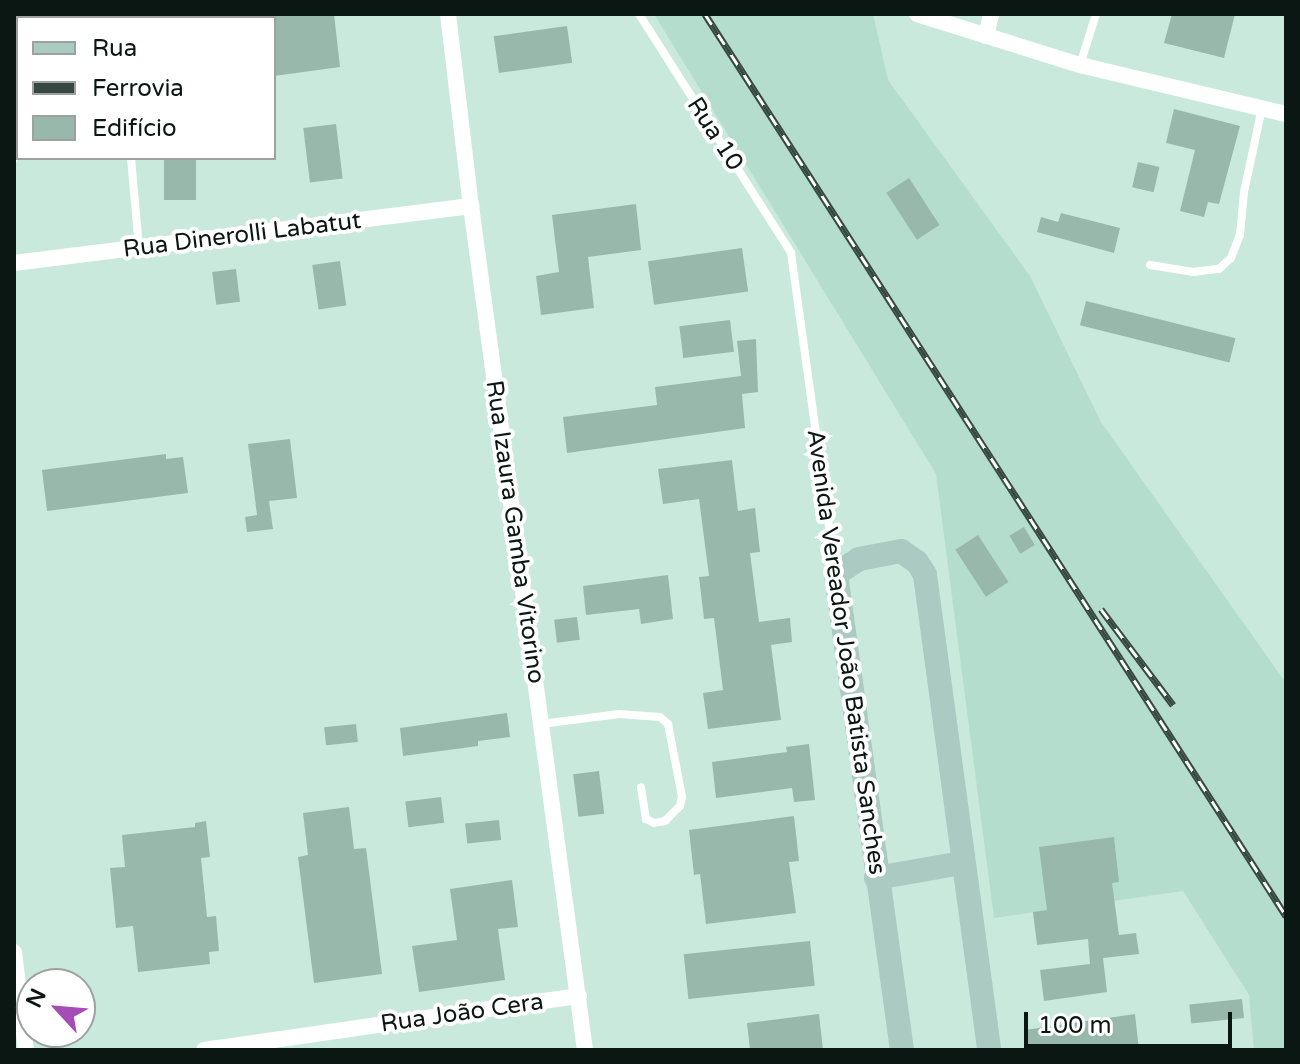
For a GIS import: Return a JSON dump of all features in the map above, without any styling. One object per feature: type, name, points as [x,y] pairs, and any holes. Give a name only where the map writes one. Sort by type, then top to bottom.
[{"type":"street","name":"Rua Izaura Gamba Vitorino","points":[[448,14],[585,1050]]},
{"type":"street","points":[[917,14],[1080,65],[1286,114]]},
{"type":"street","points":[[986,36],[991,14]]},
{"type":"street","name":"Rua Dinerolli Labatut","points":[[14,263],[471,206]]},
{"type":"street","points":[[836,574],[859,559],[901,551],[917,562],[925,575],[939,660],[962,863],[989,1050]]},
{"type":"street","name":"Avenida Vereador João Batista Sanches","points":[[836,574],[902,1050]]},
{"type":"street","points":[[876,878],[962,863]]},
{"type":"street","points":[[14,952],[26,1050]]},
{"type":"street","name":"Rua João Cera","points":[[204,1050],[312,1042],[579,996]]},
{"type":"lane","name":"Rua 10","points":[[639,14],[791,253]]},
{"type":"lane","points":[[1080,65],[1096,14]]},
{"type":"lane","points":[[1150,265],[1193,272],[1219,269],[1231,258],[1240,235],[1244,192],[1262,108]]},
{"type":"lane","points":[[131,160],[139,248]]},
{"type":"lane","name":"Avenida Vereador João Batista Sanches","points":[[791,253],[836,574]]},
{"type":"lane","points":[[541,724],[619,714],[660,717],[668,724],[682,797],[680,806],[665,821],[654,823],[646,819],[641,787]]},
{"type":"shaded area","points":[[654,14],[873,14],[888,80],[1030,276],[1101,422],[1286,683],[1286,1050],[1254,1050],[1249,995],[1183,891],[994,918],[936,474]]},
{"type":"building","points":[[334,14],[340,67],[276,76],[274,16]]},
{"type":"building","points":[[1172,14],[1235,14],[1224,58],[1164,43]]},
{"type":"building","points":[[567,26],[572,63],[499,73],[494,36]]},
{"type":"building","points":[[1174,109],[1240,126],[1219,204],[1208,202],[1204,217],[1180,211],[1195,150],[1166,143]]},
{"type":"building","points":[[336,124],[343,179],[310,183],[303,128]]},
{"type":"building","points":[[164,160],[196,160],[196,200],[164,200]]},
{"type":"building","points":[[1138,162],[1159,167],[1154,192],[1132,187]]},
{"type":"building","points":[[909,178],[939,225],[917,240],[886,193]]},
{"type":"building","points":[[636,204],[641,250],[588,257],[594,308],[541,315],[536,276],[559,272],[552,215]]},
{"type":"building","points":[[1061,213],[1120,228],[1114,253],[1037,232],[1041,217],[1058,222]]},
{"type":"building","points":[[742,248],[748,292],[654,305],[648,261]]},
{"type":"building","points":[[340,261],[346,306],[319,309],[312,265]]},
{"type":"building","points":[[236,269],[240,302],[216,305],[212,272]]},
{"type":"building","points":[[1086,301],[1235,338],[1229,363],[1080,325]]},
{"type":"building","points":[[730,320],[734,352],[683,358],[679,326]]},
{"type":"building","points":[[756,339],[758,392],[742,394],[745,428],[567,453],[563,417],[657,405],[655,387],[741,376],[737,341]]},
{"type":"building","points":[[290,439],[297,498],[269,501],[273,529],[247,532],[245,517],[257,515],[248,444]]},
{"type":"building","points":[[166,454],[166,459],[183,457],[188,493],[47,511],[42,470]]},
{"type":"building","points":[[732,460],[738,511],[755,508],[760,552],[750,553],[759,622],[790,618],[792,642],[771,645],[781,720],[708,729],[703,693],[723,690],[714,618],[704,619],[699,577],[709,576],[699,499],[663,504],[658,469]]},
{"type":"building","points":[[1024,527],[1035,545],[1020,554],[1009,536]]},
{"type":"building","points":[[978,535],[1008,582],[986,597],[955,550]]},
{"type":"building","points":[[668,575],[673,619],[641,624],[639,609],[586,615],[583,586]]},
{"type":"building","points":[[577,617],[580,640],[557,643],[554,620]]},
{"type":"building","points":[[507,713],[510,737],[478,741],[478,746],[403,756],[400,728]]},
{"type":"building","points":[[356,724],[358,742],[326,745],[324,727]]},
{"type":"building","points":[[809,744],[815,800],[794,802],[792,788],[716,798],[712,762],[787,752],[786,747]]},
{"type":"building","points":[[599,771],[604,814],[578,817],[573,774]]},
{"type":"building","points":[[441,797],[444,823],[408,827],[405,801]]},
{"type":"building","points":[[349,807],[354,849],[366,848],[382,974],[314,983],[298,857],[308,855],[303,813]]},
{"type":"building","points":[[794,816],[799,861],[789,862],[796,913],[706,924],[700,874],[694,875],[689,830]]},
{"type":"building","points":[[499,820],[501,840],[467,843],[465,824]]},
{"type":"building","points":[[206,821],[210,857],[201,858],[207,917],[216,916],[219,951],[209,952],[210,964],[138,972],[133,926],[116,928],[110,868],[125,867],[122,835],[195,827],[195,823]]},
{"type":"building","points":[[1114,837],[1119,882],[1112,883],[1119,935],[1136,933],[1139,954],[1103,958],[1107,992],[1044,1001],[1040,970],[1090,964],[1088,939],[1037,945],[1033,912],[1047,910],[1039,847]]},
{"type":"building","points":[[512,880],[518,927],[498,929],[505,980],[419,992],[412,946],[457,940],[450,889]]},
{"type":"building","points":[[810,941],[815,986],[688,999],[684,954]]},
{"type":"building","points":[[1242,999],[1244,1018],[1191,1023],[1189,1005]]},
{"type":"building","points":[[819,1014],[823,1050],[750,1050],[747,1023]]},
{"type":"building","points":[[1135,1014],[1139,1050],[1054,1050],[1054,1044],[1027,1047],[1025,1030]]},
{"type":"railway","points":[[705,14],[1286,916]]},
{"type":"railway","points":[[1101,609],[1173,705]]}]
